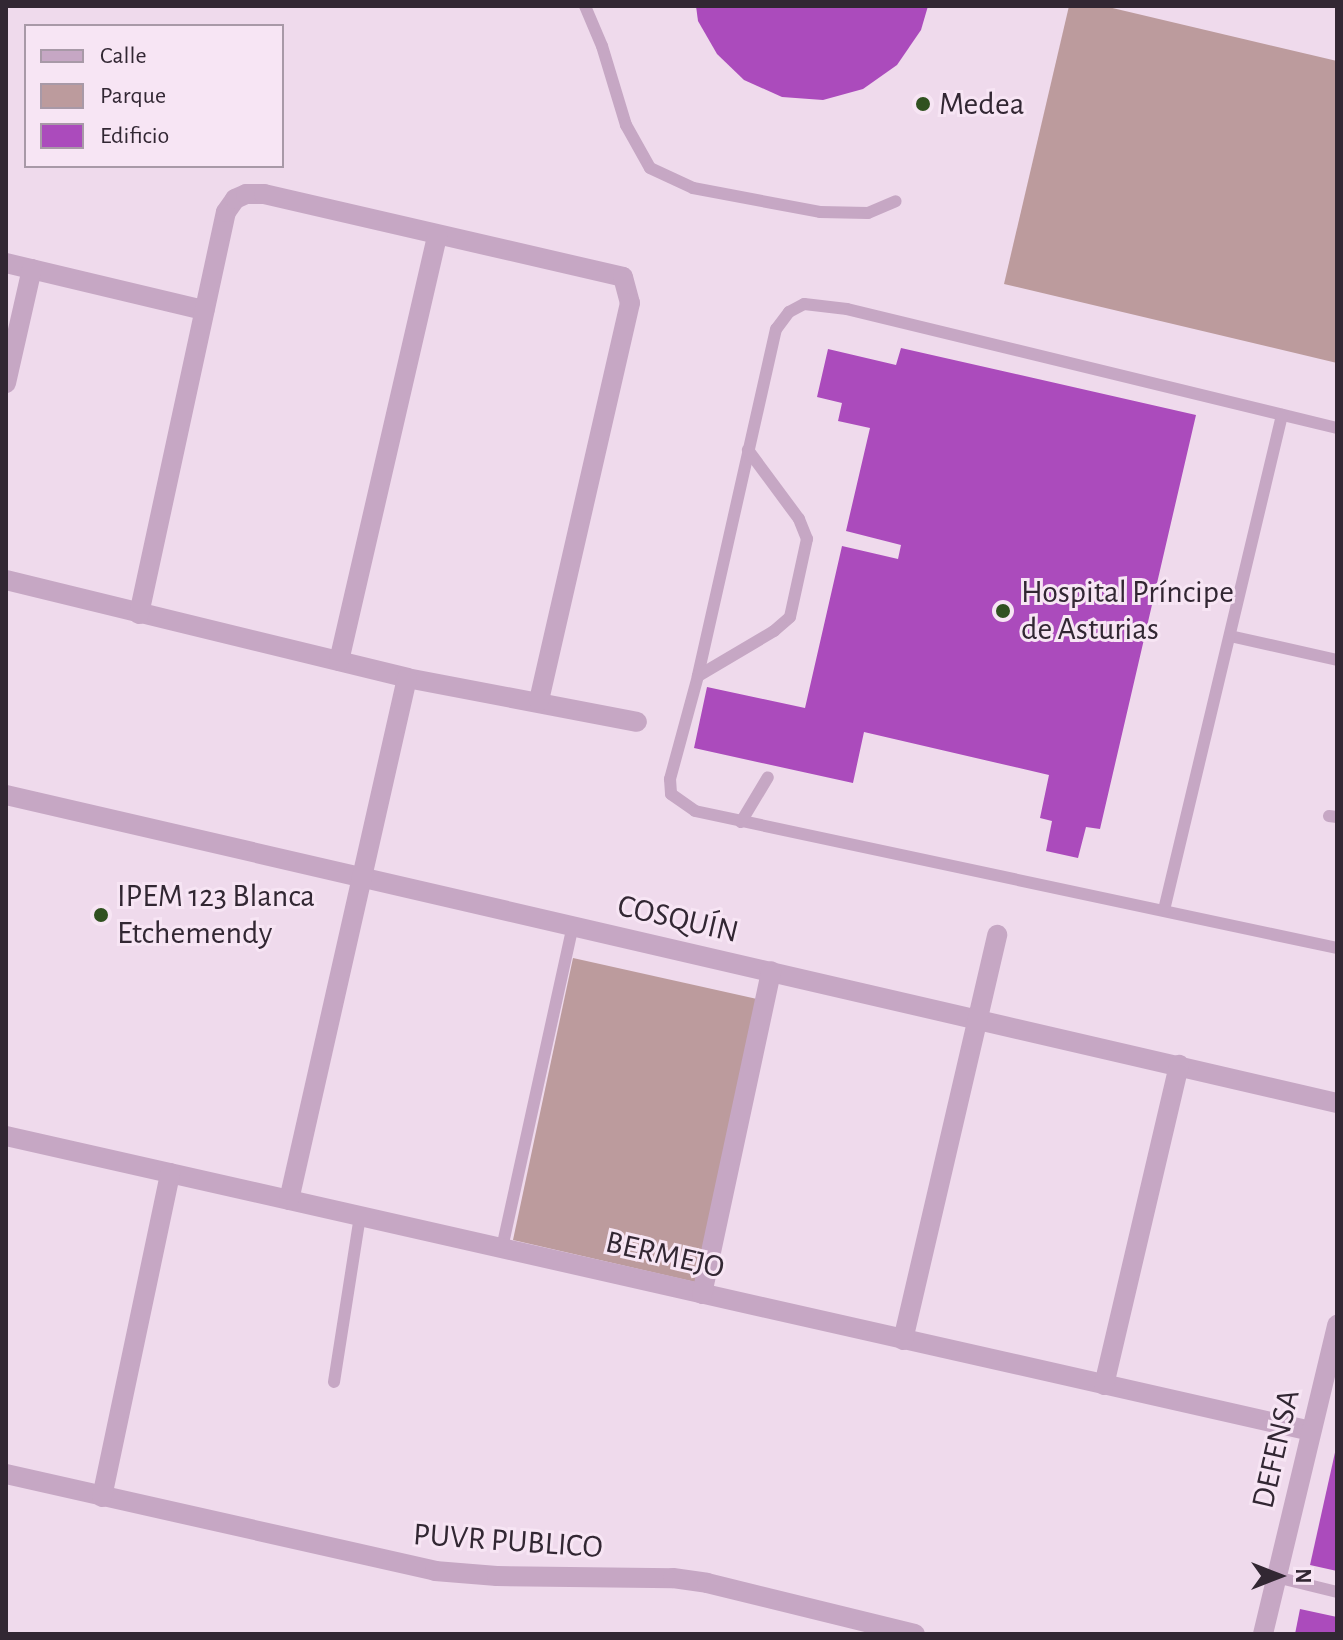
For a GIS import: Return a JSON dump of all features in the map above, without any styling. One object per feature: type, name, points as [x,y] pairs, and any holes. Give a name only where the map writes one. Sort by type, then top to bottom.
[{"type":"street","points":[[139,614],[226,212],[235,199],[246,194],[264,194],[623,277],[629,289],[630,303],[539,701]]},
{"type":"street","points":[[339,661],[437,236]]},
{"type":"street","points":[[6,263],[204,310]]},
{"type":"street","points":[[6,383],[32,269]]},
{"type":"street","points":[[6,580],[407,678],[637,722]]},
{"type":"street","points":[[289,1200],[407,678]]},
{"type":"street","name":"COSQUÍN","points":[[6,795],[1337,1103]]},
{"type":"street","points":[[903,1340],[997,935]]},
{"type":"street","points":[[702,1294],[771,971]]},
{"type":"street","points":[[1104,1385],[1179,1065]]},
{"type":"street","name":"BERMEJO","points":[[6,1136],[1311,1431]]},
{"type":"street","points":[[102,1497],[170,1173]]},
{"type":"street","name":"DEFENSA","points":[[1263,1634],[1337,1325]]},
{"type":"street","name":"PUVR PUBLICO","points":[[6,1474],[435,1571],[497,1576],[673,1578],[707,1583],[915,1634]]},
{"type":"lane","points":[[585,6],[602,46],[626,125],[650,168],[693,188],[820,212],[868,213],[896,201]]},
{"type":"lane","points":[[1337,428],[847,309],[804,304],[789,312],[776,329],[698,676],[670,779],[671,794],[695,811],[1337,948]]},
{"type":"lane","points":[[1164,910],[1282,415]]},
{"type":"lane","points":[[698,676],[774,631],[790,617],[807,539],[799,519],[748,450]]},
{"type":"lane","points":[[1230,636],[1337,660]]},
{"type":"lane","points":[[741,822],[768,777]]},
{"type":"lane","points":[[502,1248],[573,926]]},
{"type":"lane","points":[[334,1382],[360,1216]]},
{"type":"lane","points":[[1276,1577],[1337,1592]]},
{"type":"green space","points":[[1069,6],[1104,6],[1337,61],[1337,363],[1004,284]]},
{"type":"green space","points":[[573,958],[757,999],[695,1282],[513,1240]]},
{"type":"building","points":[[696,6],[928,6],[921,30],[897,65],[863,89],[823,100],[782,97],[744,80],[717,54],[698,21]]},
{"type":"building","points":[[901,348],[1196,415],[1100,829],[1086,827],[1078,858],[1046,851],[1052,821],[1040,818],[1049,775],[864,732],[853,783],[694,748],[707,687],[805,708],[842,546],[898,559],[901,545],[846,531],[870,428],[838,421],[842,403],[817,397],[828,349],[896,365]]},
{"type":"building","points":[[1337,1449],[1337,1571],[1310,1565]]},
{"type":"building","points":[[1300,1609],[1337,1617],[1337,1634],[1295,1634]]},
{"type":"place","name":"Medea","points":[[923,104]]},
{"type":"place","name":"Hospital Príncipe de Asturias","points":[[1003,611]]},
{"type":"place","name":"IPEM 123 Blanca Etchemendy","points":[[101,915]]}]
